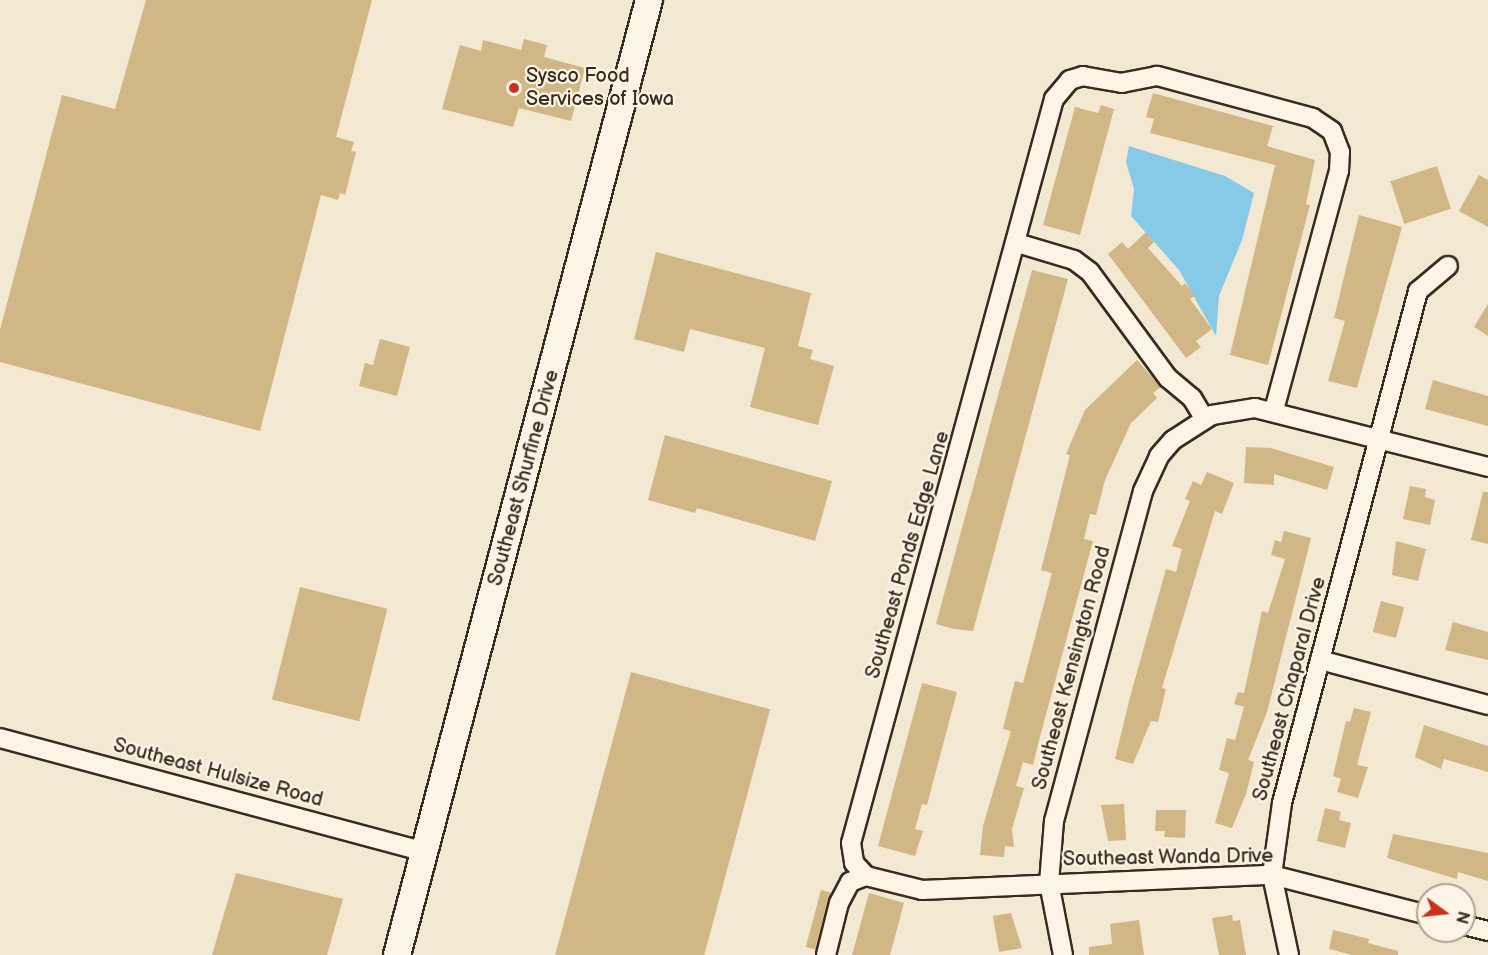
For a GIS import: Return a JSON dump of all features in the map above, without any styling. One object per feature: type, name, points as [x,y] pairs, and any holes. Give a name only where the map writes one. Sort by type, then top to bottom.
[{"type":"street","name":"Southeast Shurfine Drive","points":[[397,955],[649,0]]},
{"type":"street","name":"Southeast Ponds Edge Lane","points":[[866,876],[854,863],[851,843],[1017,243],[1054,99],[1064,84],[1077,77],[1122,83],[1157,76],[1325,125],[1338,145],[1339,171],[1274,410]]},
{"type":"street","points":[[1017,243],[1074,260],[1090,272],[1168,378],[1192,398],[1204,418],[1236,408],[1274,410],[1488,467]]},
{"type":"street","name":"Southeast Chaparal Drive","points":[[1289,955],[1272,874],[1282,803],[1381,438],[1418,291],[1448,266]]},
{"type":"street","name":"Southeast Kensington Road","points":[[1062,955],[1049,883],[1054,821],[1143,491],[1159,456],[1204,418]]},
{"type":"street","points":[[1320,660],[1488,705]]},
{"type":"street","name":"Southeast Hulsize Road","points":[[0,738],[425,852]]},
{"type":"street","name":"Southeast Wanda Drive","points":[[1049,883],[1272,874],[1416,912]]},
{"type":"street","points":[[826,955],[839,903],[850,882],[866,876],[922,890],[1049,883]]},
{"type":"water","points":[[1129,146],[1225,176],[1254,193],[1242,240],[1219,296],[1216,336],[1179,270],[1131,216],[1134,189],[1126,162]]},
{"type":"building","points":[[146,0],[372,0],[336,137],[354,142],[351,151],[356,152],[345,195],[340,193],[338,200],[321,195],[260,431],[0,362],[0,330],[62,95],[115,109]]},
{"type":"building","name":"Sysco Food Services of Iowa","points":[[524,39],[547,45],[544,57],[585,68],[571,121],[519,108],[513,127],[442,109],[460,45],[481,51],[483,40],[521,50]]},
{"type":"building","points":[[1153,93],[1273,126],[1267,146],[1315,160],[1306,204],[1310,205],[1268,365],[1230,355],[1275,165],[1150,133],[1154,119],[1146,117]]},
{"type":"building","points":[[1101,105],[1114,109],[1080,235],[1043,225],[1075,107],[1098,113]]},
{"type":"building","points":[[1437,166],[1451,209],[1404,224],[1390,181]]},
{"type":"building","points":[[1479,175],[1488,180],[1488,227],[1459,211]]},
{"type":"building","points":[[1359,215],[1402,227],[1357,388],[1328,381],[1345,321],[1334,318]]},
{"type":"building","points":[[1146,232],[1154,242],[1148,248],[1182,286],[1185,283],[1195,296],[1190,299],[1212,329],[1196,341],[1201,347],[1186,358],[1108,254],[1122,242],[1128,249]]},
{"type":"building","points":[[656,252],[811,293],[798,346],[813,350],[810,359],[834,366],[818,425],[750,407],[765,348],[690,329],[684,352],[634,339]]},
{"type":"building","points":[[1032,270],[1068,279],[973,631],[954,629],[936,624]]},
{"type":"building","points":[[1488,304],[1488,336],[1474,327]]},
{"type":"building","points":[[380,339],[410,347],[397,396],[359,386],[365,363],[373,365]]},
{"type":"building","points":[[1137,360],[1161,387],[1153,393],[1157,398],[1131,423],[1105,480],[1096,515],[1090,514],[1084,539],[1093,541],[1033,765],[1023,762],[1016,786],[1024,788],[1012,829],[1014,847],[1005,846],[1004,857],[980,855],[983,826],[1011,731],[1003,729],[1015,681],[1023,683],[1052,573],[1041,570],[1070,455],[1066,454],[1085,410]]},
{"type":"building","points":[[1433,380],[1488,396],[1488,426],[1425,409]]},
{"type":"building","points":[[665,435],[832,481],[815,541],[697,508],[695,513],[648,500]]},
{"type":"building","points":[[1246,447],[1271,448],[1334,467],[1327,490],[1274,474],[1274,485],[1244,483]]},
{"type":"building","points":[[1207,472],[1234,483],[1222,514],[1215,511],[1162,688],[1166,689],[1158,722],[1151,721],[1133,764],[1115,759],[1166,569],[1176,572],[1182,549],[1172,546],[1190,501],[1185,499],[1193,481],[1201,485]]},
{"type":"building","points":[[1410,486],[1426,489],[1425,497],[1435,500],[1430,525],[1403,519]]},
{"type":"building","points":[[1483,492],[1488,492],[1488,544],[1471,540]]},
{"type":"building","points":[[1284,531],[1311,538],[1267,712],[1248,760],[1254,762],[1246,794],[1232,828],[1215,823],[1229,773],[1219,770],[1227,738],[1235,740],[1244,707],[1234,704],[1238,692],[1244,693],[1262,611],[1268,613],[1285,559],[1271,555],[1275,540],[1281,542]]},
{"type":"building","points":[[1396,541],[1426,549],[1418,581],[1392,575]]},
{"type":"building","points":[[300,587],[387,609],[359,721],[272,700]]},
{"type":"building","points":[[1381,601],[1404,607],[1396,638],[1373,632]]},
{"type":"building","points":[[1453,622],[1488,632],[1488,660],[1445,650]]},
{"type":"building","points":[[631,672],[770,709],[704,955],[555,955]]},
{"type":"building","points":[[922,683],[957,692],[927,805],[922,804],[915,829],[923,831],[915,856],[878,846]]},
{"type":"building","points":[[1354,708],[1371,712],[1357,765],[1368,767],[1358,798],[1337,792],[1341,779],[1333,776],[1346,721],[1350,722]]},
{"type":"building","points":[[1424,725],[1488,746],[1488,772],[1444,759],[1441,769],[1415,757]]},
{"type":"building","points":[[1124,804],[1126,840],[1108,841],[1101,805]]},
{"type":"building","points":[[1325,808],[1341,812],[1339,820],[1351,823],[1345,848],[1317,841]]},
{"type":"building","points":[[1156,810],[1186,810],[1185,838],[1164,837],[1165,831],[1155,831]]},
{"type":"building","points":[[1393,834],[1488,853],[1488,881],[1458,872],[1457,879],[1387,858]]},
{"type":"building","points":[[236,873],[343,899],[327,955],[212,955]]},
{"type":"building","points":[[821,890],[832,893],[816,950],[806,947]]},
{"type":"building","points":[[869,893],[904,903],[890,955],[852,955]]},
{"type":"building","points":[[1011,913],[1022,948],[999,952],[993,916]]},
{"type":"building","points":[[1232,915],[1233,921],[1240,920],[1246,955],[1219,955],[1212,918]]},
{"type":"building","points":[[1139,920],[1144,955],[1089,955],[1089,947],[1112,944],[1110,924]]},
{"type":"building","points":[[1333,930],[1369,939],[1368,943],[1398,951],[1398,955],[1352,955],[1329,949]]},
{"type":"place","name":"Sysco Food Services of Iowa","points":[[514,88]]}]
